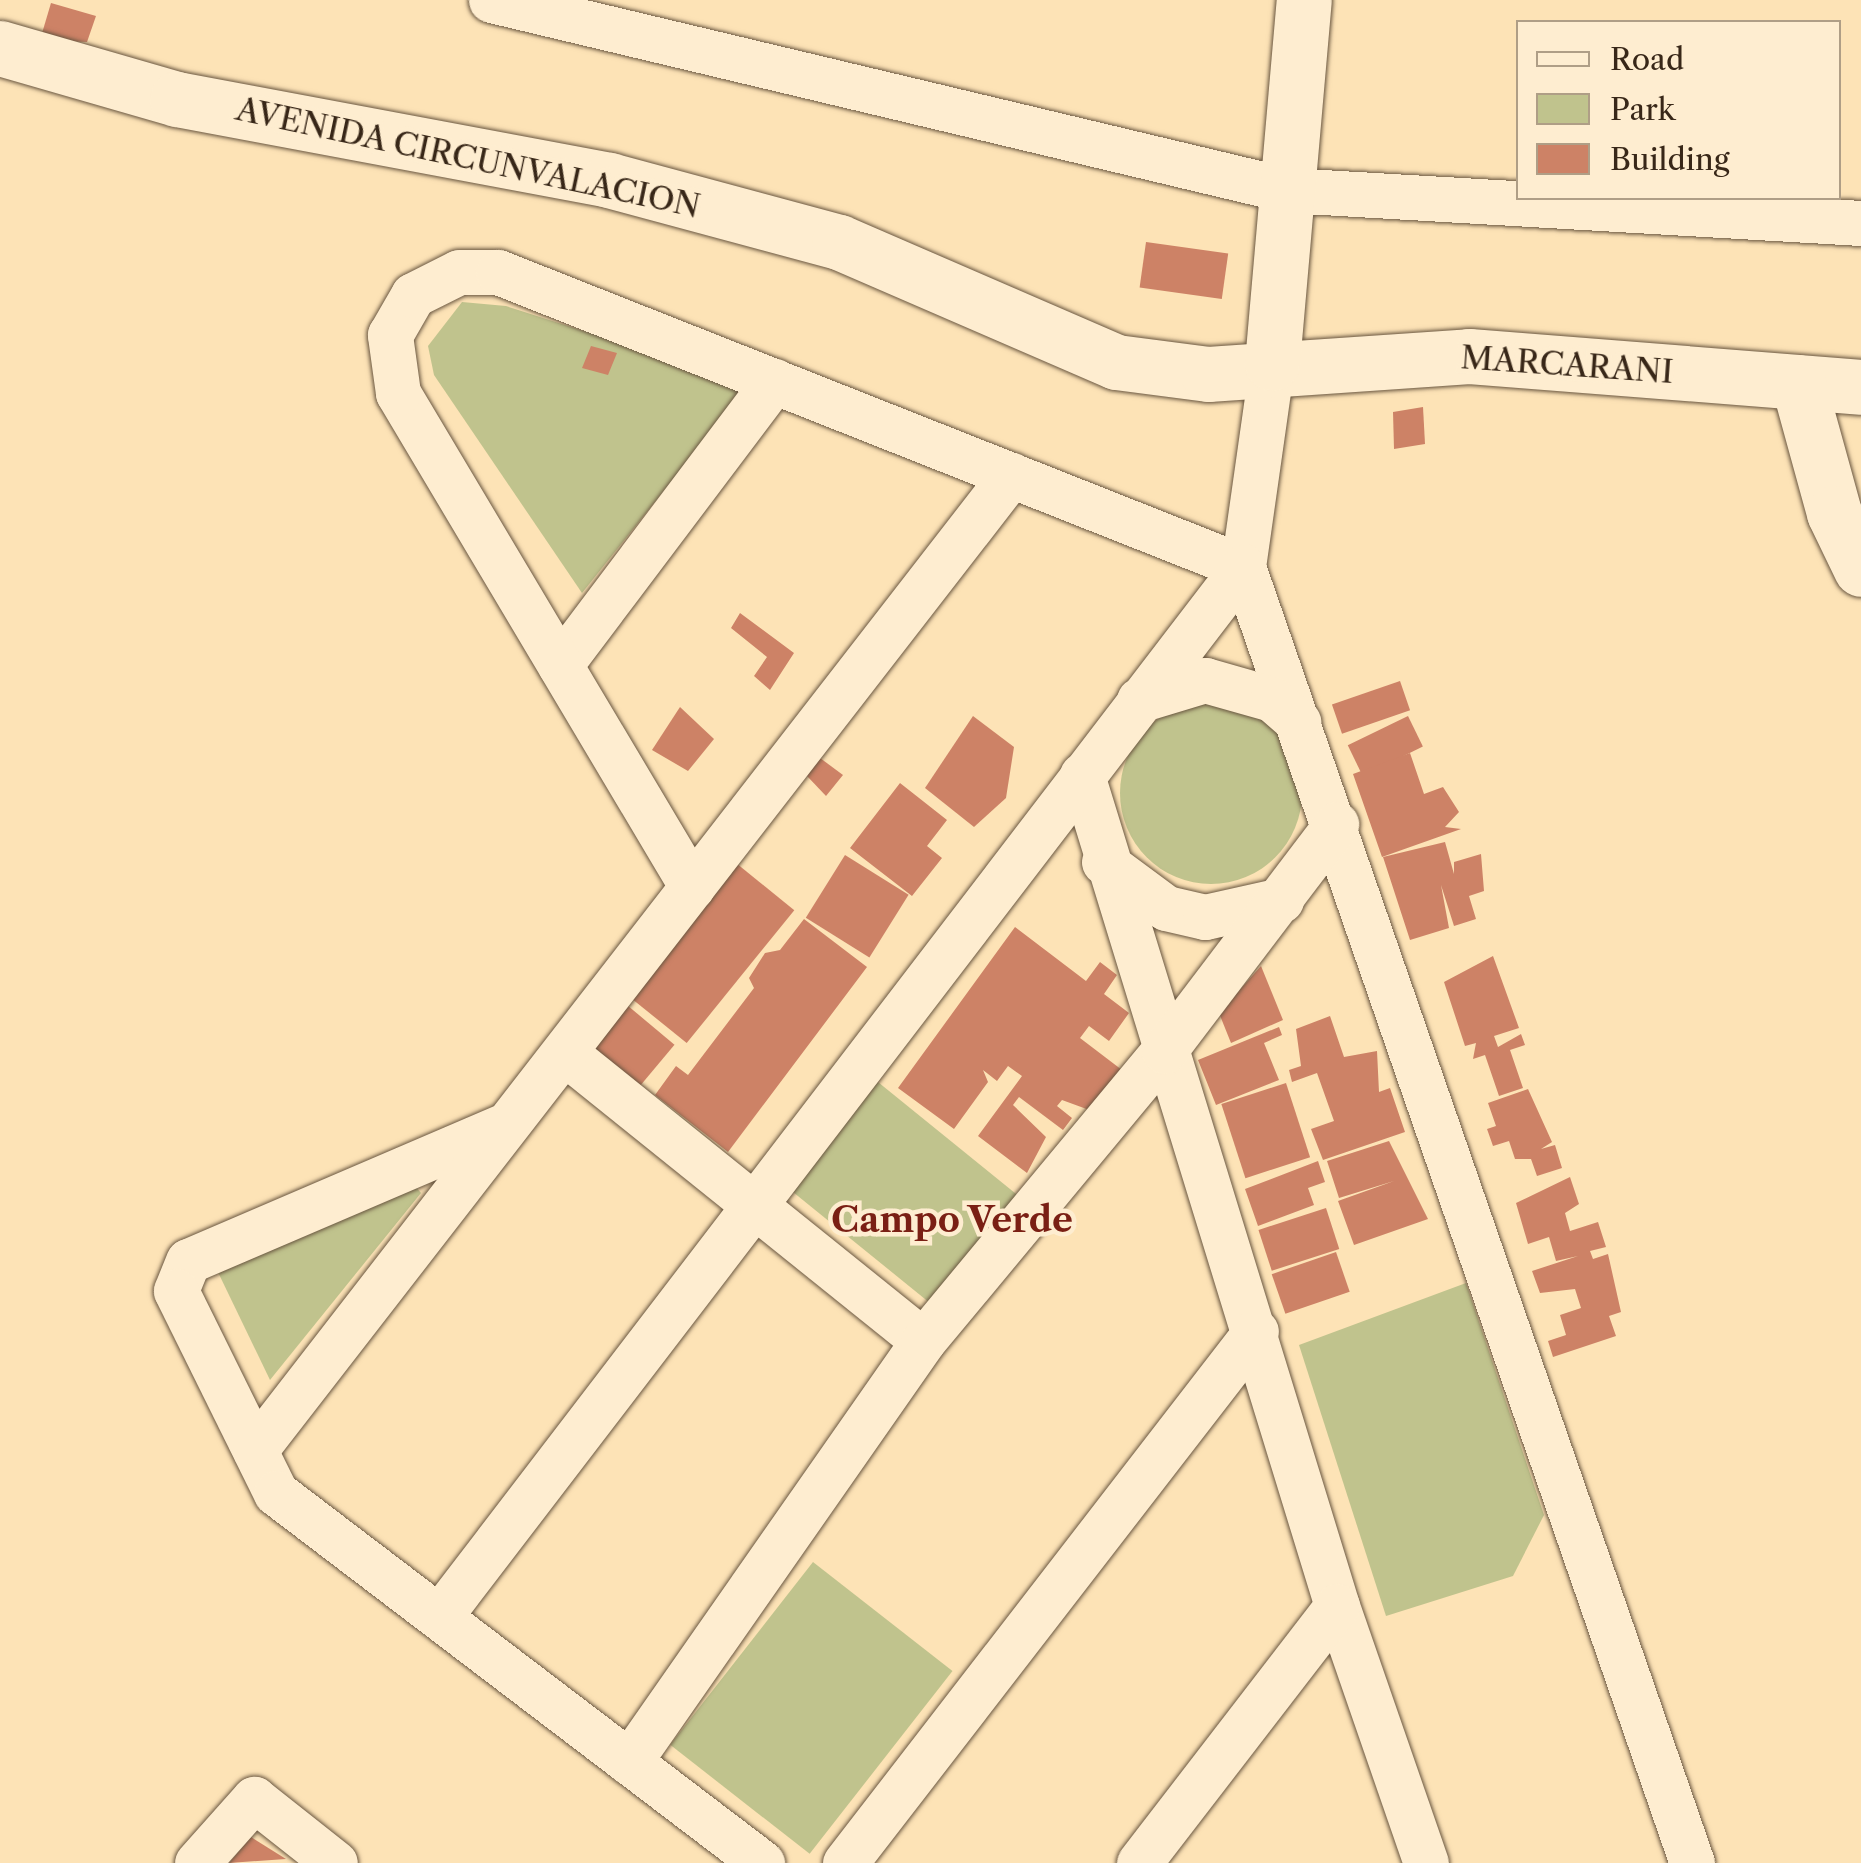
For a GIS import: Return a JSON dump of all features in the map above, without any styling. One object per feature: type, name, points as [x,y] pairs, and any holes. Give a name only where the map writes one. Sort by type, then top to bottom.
[{"type":"main road","points":[[1272,363],[1304,0]]},
{"type":"main road","name":"AVENIDA CIRCUNVALACION","points":[[0,48],[177,100],[610,180],[839,242],[1116,362],[1208,374],[1272,363]]},
{"type":"main road","name":"MARCARANI","points":[[1272,363],[1470,356],[1861,387]]},
{"type":"main road","points":[[1798,382],[1834,513],[1861,569]]},
{"type":"street","points":[[491,0],[1287,190],[1861,223]]},
{"type":"street","points":[[692,887],[398,393],[390,335],[413,295],[459,272],[498,272],[1243,567]]},
{"type":"street","points":[[1272,363],[1243,567],[1336,824],[1692,1863]]},
{"type":"street","points":[[560,666],[774,381]]},
{"type":"street","points":[[255,1450],[1011,475]]},
{"type":"street","points":[[440,1617],[750,1199],[1243,567]]},
{"type":"street","points":[[1138,700],[1205,680],[1272,700],[1298,722]]},
{"type":"street","points":[[1082,775],[1104,862],[1256,1331],[1337,1606],[1426,1863]]},
{"type":"street","points":[[629,1762],[923,1341],[1164,1051],[1336,824]]},
{"type":"street","points":[[1104,862],[1166,908],[1205,916],[1281,900]]},
{"type":"street","points":[[565,1053],[923,1341]]},
{"type":"street","points":[[506,1125],[188,1262],[176,1290],[276,1493],[762,1863]]},
{"type":"street","points":[[845,1863],[1256,1331]]},
{"type":"street","points":[[1138,1863],[1337,1606]]},
{"type":"street","points":[[197,1863],[254,1799],[335,1863]]},
{"type":"green space","points":[[462,302],[506,306],[724,376],[742,393],[582,593],[434,375],[428,346]]},
{"type":"green space","points":[[1211,702],[1246,709],[1275,729],[1295,758],[1302,793],[1295,828],[1275,857],[1246,877],[1211,884],[1176,877],[1147,857],[1127,828],[1120,793],[1127,758],[1147,729],[1176,709]]},
{"type":"green space","points":[[873,1078],[1017,1194],[929,1302],[786,1186]]},
{"type":"green space","points":[[411,1181],[421,1193],[270,1380],[215,1266]]},
{"type":"green space","points":[[1466,1283],[1544,1515],[1513,1576],[1386,1616],[1299,1345]]},
{"type":"green space","points":[[813,1562],[952,1671],[810,1854],[670,1745]]},
{"type":"building","points":[[51,3],[96,16],[87,42],[40,40]]},
{"type":"building","points":[[1146,242],[1228,254],[1222,299],[1140,288]]},
{"type":"building","points":[[591,346],[617,353],[608,375],[582,368]]},
{"type":"building","points":[[1423,407],[1425,444],[1394,449],[1393,412]]},
{"type":"building","points":[[740,613],[794,653],[770,690],[754,676],[767,657],[731,628]]},
{"type":"building","points":[[1400,681],[1410,710],[1342,734],[1332,704]]},
{"type":"building","points":[[680,707],[714,739],[688,771],[652,750]]},
{"type":"building","points":[[973,716],[1014,747],[1006,798],[974,827],[925,788]]},
{"type":"building","points":[[1408,716],[1423,747],[1363,776],[1348,745]]},
{"type":"building","points":[[1410,753],[1424,794],[1443,787],[1459,812],[1445,827],[1461,829],[1382,857],[1353,774]]},
{"type":"building","points":[[816,755],[843,775],[826,796],[807,776]]},
{"type":"building","points":[[900,783],[947,820],[927,846],[942,858],[912,896],[850,848]]},
{"type":"building","points":[[1445,842],[1454,874],[1454,862],[1481,854],[1484,891],[1469,896],[1476,919],[1454,926],[1441,885],[1449,928],[1410,940],[1383,857]]},
{"type":"building","points":[[845,855],[909,895],[869,957],[806,918]]},
{"type":"building","points":[[736,863],[794,910],[687,1043],[628,996]]},
{"type":"building","points":[[804,919],[867,967],[728,1152],[655,1095],[676,1066],[688,1075],[754,988],[749,978],[765,953],[780,950]]},
{"type":"building","points":[[1015,927],[1086,981],[1100,962],[1117,975],[1104,994],[1129,1013],[1109,1041],[1089,1026],[1080,1038],[1122,1070],[1092,1111],[1062,1100],[1057,1106],[1072,1118],[1063,1130],[1019,1097],[1013,1105],[1046,1137],[1027,1173],[978,1136],[1022,1076],[1008,1066],[997,1081],[983,1070],[988,1082],[954,1129],[898,1088]]},
{"type":"building","points":[[1493,956],[1519,1028],[1494,1036],[1498,1047],[1521,1034],[1525,1045],[1510,1050],[1523,1088],[1499,1096],[1485,1055],[1473,1059],[1476,1043],[1465,1046],[1444,982]]},
{"type":"building","points":[[1261,966],[1283,1020],[1231,1043],[1219,1013]]},
{"type":"building","points":[[627,1005],[674,1045],[638,1088],[591,1048]]},
{"type":"building","points":[[1330,1016],[1344,1057],[1377,1051],[1379,1092],[1390,1088],[1405,1132],[1323,1160],[1311,1129],[1334,1121],[1317,1073],[1292,1082],[1289,1070],[1301,1066],[1296,1029]]},
{"type":"building","points":[[1279,1027],[1282,1035],[1264,1043],[1279,1080],[1216,1105],[1198,1060]]},
{"type":"building","points":[[1286,1083],[1310,1157],[1245,1178],[1221,1104]]},
{"type":"building","points":[[1528,1089],[1552,1142],[1541,1149],[1555,1145],[1562,1168],[1537,1176],[1531,1159],[1515,1159],[1509,1141],[1493,1146],[1487,1129],[1496,1126],[1488,1103]]},
{"type":"building","points":[[1389,1141],[1428,1219],[1354,1245],[1338,1201],[1394,1181],[1339,1198],[1327,1161]]},
{"type":"building","points":[[1318,1161],[1325,1182],[1308,1188],[1314,1205],[1258,1226],[1245,1189]]},
{"type":"building","points":[[1570,1177],[1579,1204],[1565,1213],[1570,1231],[1598,1222],[1606,1247],[1590,1251],[1593,1259],[1608,1254],[1621,1312],[1609,1316],[1616,1336],[1553,1357],[1548,1341],[1566,1335],[1560,1315],[1581,1308],[1575,1289],[1540,1293],[1532,1271],[1578,1256],[1556,1261],[1549,1237],[1528,1244],[1516,1203]]},
{"type":"building","points":[[1326,1208],[1339,1249],[1272,1271],[1258,1230]]},
{"type":"building","points":[[1336,1252],[1350,1292],[1285,1314],[1272,1274]]},
{"type":"building","points":[[251,1837],[286,1859],[229,1863]]},
{"type":"district","name":"Campo Verde","points":[[952,1220]]}]
